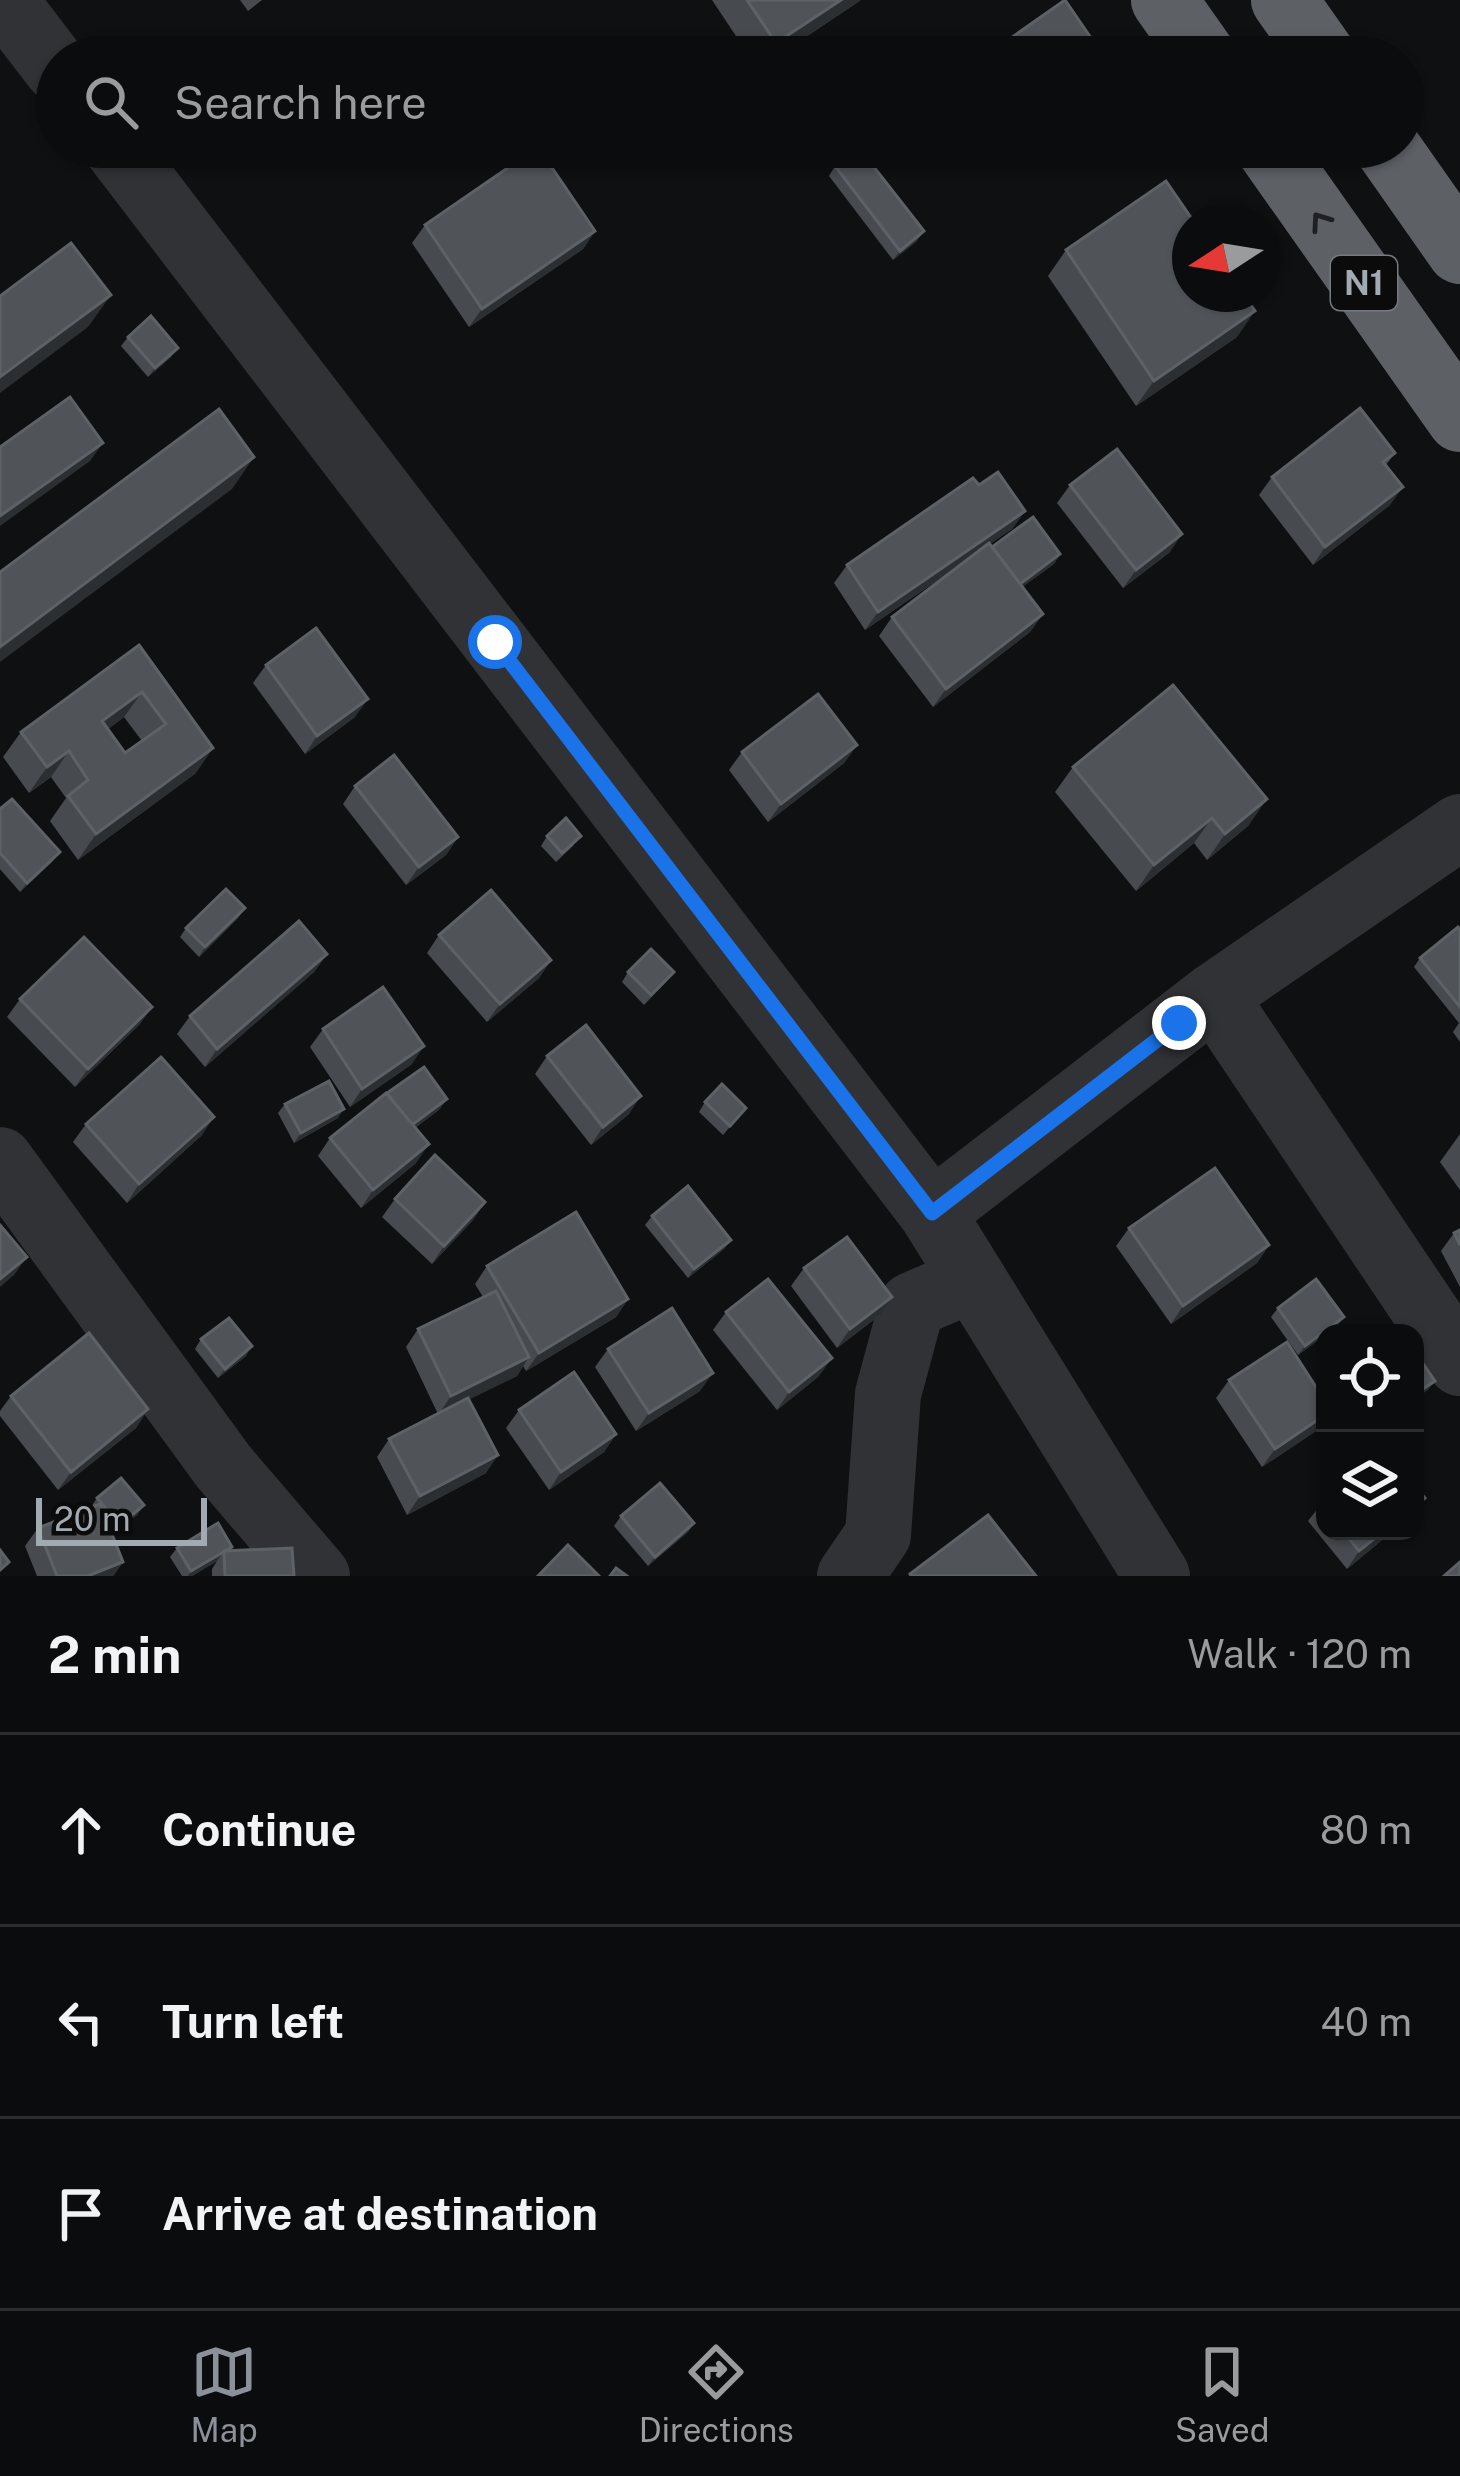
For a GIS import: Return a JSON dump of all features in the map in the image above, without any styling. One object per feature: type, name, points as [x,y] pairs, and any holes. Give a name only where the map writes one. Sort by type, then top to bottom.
[{"type":"highway","points":[[1163,0],[1189,36]]},
{"type":"highway","points":[[1284,0],[1309,36]]},
{"type":"highway","name":"N1","points":[[1283,168],[1460,419]]},
{"type":"highway","points":[[1402,168],[1460,250]]},
{"type":"street","points":[[4,0],[36,42]]},
{"type":"street","points":[[132,168],[932,1213],[1157,1576]]},
{"type":"street","points":[[932,1213],[1214,996],[1460,827]]},
{"type":"street","points":[[1214,996],[1460,1363]]},
{"type":"street","points":[[0,1160],[223,1466],[317,1576]]},
{"type":"street","points":[[850,1576],[878,1535],[888,1394],[912,1305],[973,1280]]},
{"type":"building","points":[[747,0],[841,0],[787,36],[771,36]]},
{"type":"building","points":[[1065,0],[1090,36],[1014,36]]},
{"type":"building","points":[[508,168],[552,168],[595,231],[482,309],[425,225]]},
{"type":"building","points":[[837,168],[875,168],[924,231],[900,251]]},
{"type":"building","points":[[1166,181],[1182,204],[1172,204],[1172,312],[1254,312],[1154,381],[1066,250]]},
{"type":"building","points":[[71,243],[111,295],[0,377],[0,296]]},
{"type":"building","points":[[151,316],[178,348],[155,368],[128,337]]},
{"type":"building","points":[[70,397],[103,443],[0,516],[0,447]]},
{"type":"building","points":[[1360,408],[1395,453],[1383,462],[1403,487],[1325,547],[1272,477]]},
{"type":"building","points":[[219,409],[254,457],[0,647],[0,572]]},
{"type":"building","points":[[1117,449],[1182,534],[1136,570],[1070,485]]},
{"type":"building","points":[[998,472],[1025,511],[878,612],[847,565],[973,478],[979,485]]},
{"type":"building","points":[[1033,517],[1060,554],[1020,584],[992,547]]},
{"type":"building","points":[[989,543],[1043,614],[946,689],[892,617]]},
{"type":"building","points":[[316,628],[368,699],[317,736],[266,665]]},
{"type":"building","points":[[139,645],[213,748],[96,834],[68,796],[88,780],[69,751],[47,767],[21,732]],"holes":[[[142,692],[166,724],[125,753],[102,721]]]},
{"type":"building","points":[[1173,685],[1267,799],[1225,834],[1212,818],[1154,865],[1073,767]]},
{"type":"building","points":[[818,694],[857,745],[781,804],[742,752]]},
{"type":"building","points":[[394,755],[458,837],[419,867],[355,786]]},
{"type":"building","points":[[12,799],[60,852],[27,883],[0,853],[0,809]]},
{"type":"building","points":[[566,818],[581,836],[562,853],[547,836]]},
{"type":"building","points":[[226,889],[245,908],[205,947],[186,928]]},
{"type":"building","points":[[491,890],[551,960],[500,1004],[439,935]]},
{"type":"building","points":[[299,921],[327,954],[217,1049],[190,1016]]},
{"type":"building","points":[[1460,929],[1460,1007],[1420,958]]},
{"type":"building","points":[[84,937],[152,1007],[88,1069],[20,999]]},
{"type":"building","points":[[651,949],[674,972],[651,995],[628,972]]},
{"type":"building","points":[[383,987],[424,1046],[362,1089],[323,1029]]},
{"type":"building","points":[[586,1025],[641,1096],[603,1127],[547,1056]]},
{"type":"building","points":[[161,1057],[214,1117],[139,1184],[86,1124]]},
{"type":"building","points":[[424,1067],[447,1099],[412,1125],[387,1093]]},
{"type":"building","points":[[329,1081],[344,1109],[301,1133],[285,1104]]},
{"type":"building","points":[[722,1084],[746,1108],[730,1126],[705,1102]]},
{"type":"building","points":[[386,1093],[429,1144],[373,1190],[330,1138]]},
{"type":"building","points":[[435,1155],[485,1202],[444,1246],[395,1199]]},
{"type":"building","points":[[1215,1168],[1269,1245],[1183,1306],[1129,1228]]},
{"type":"building","points":[[688,1186],[731,1240],[694,1269],[652,1216]]},
{"type":"building","points":[[576,1212],[628,1299],[539,1353],[487,1266]]},
{"type":"building","points":[[0,1225],[27,1257],[0,1279]]},
{"type":"building","points":[[847,1237],[892,1297],[850,1329],[804,1268]]},
{"type":"building","points":[[768,1279],[832,1358],[789,1392],[726,1312]]},
{"type":"building","points":[[1316,1279],[1344,1317],[1335,1324],[1316,1324],[1316,1338],[1305,1346],[1278,1308]]},
{"type":"building","points":[[496,1291],[529,1357],[451,1396],[418,1329]]},
{"type":"building","points":[[672,1308],[713,1373],[649,1413],[608,1349]]},
{"type":"building","points":[[229,1318],[252,1346],[225,1369],[201,1339]]},
{"type":"building","points":[[89,1333],[148,1409],[71,1472],[11,1396]]},
{"type":"building","points":[[1287,1342],[1316,1387],[1316,1421],[1275,1449],[1229,1380]]},
{"type":"building","points":[[1424,1365],[1435,1381],[1424,1388]]},
{"type":"building","points":[[574,1372],[616,1434],[561,1472],[519,1410]]},
{"type":"building","points":[[468,1398],[498,1455],[420,1496],[389,1439]]},
{"type":"building","points":[[121,1478],[144,1505],[120,1525],[97,1498]]},
{"type":"building","points":[[660,1483],[694,1523],[655,1557],[621,1516]]},
{"type":"building","points":[[100,1504],[123,1562],[88,1576],[57,1576],[38,1528]]},
{"type":"building","points":[[988,1515],[1036,1576],[911,1576],[910,1574]]},
{"type":"building","points":[[218,1523],[232,1547],[191,1571],[177,1548]]},
{"type":"building","points":[[1350,1540],[1373,1540],[1359,1551]]},
{"type":"building","points":[[568,1545],[599,1576],[538,1576]]},
{"type":"building","points":[[292,1548],[294,1576],[225,1576],[224,1551]]},
{"type":"building","points":[[1460,1562],[1460,1576],[1444,1576]]},
{"type":"route","points":[[495,642],[932,1213],[1179,1023]]}]
